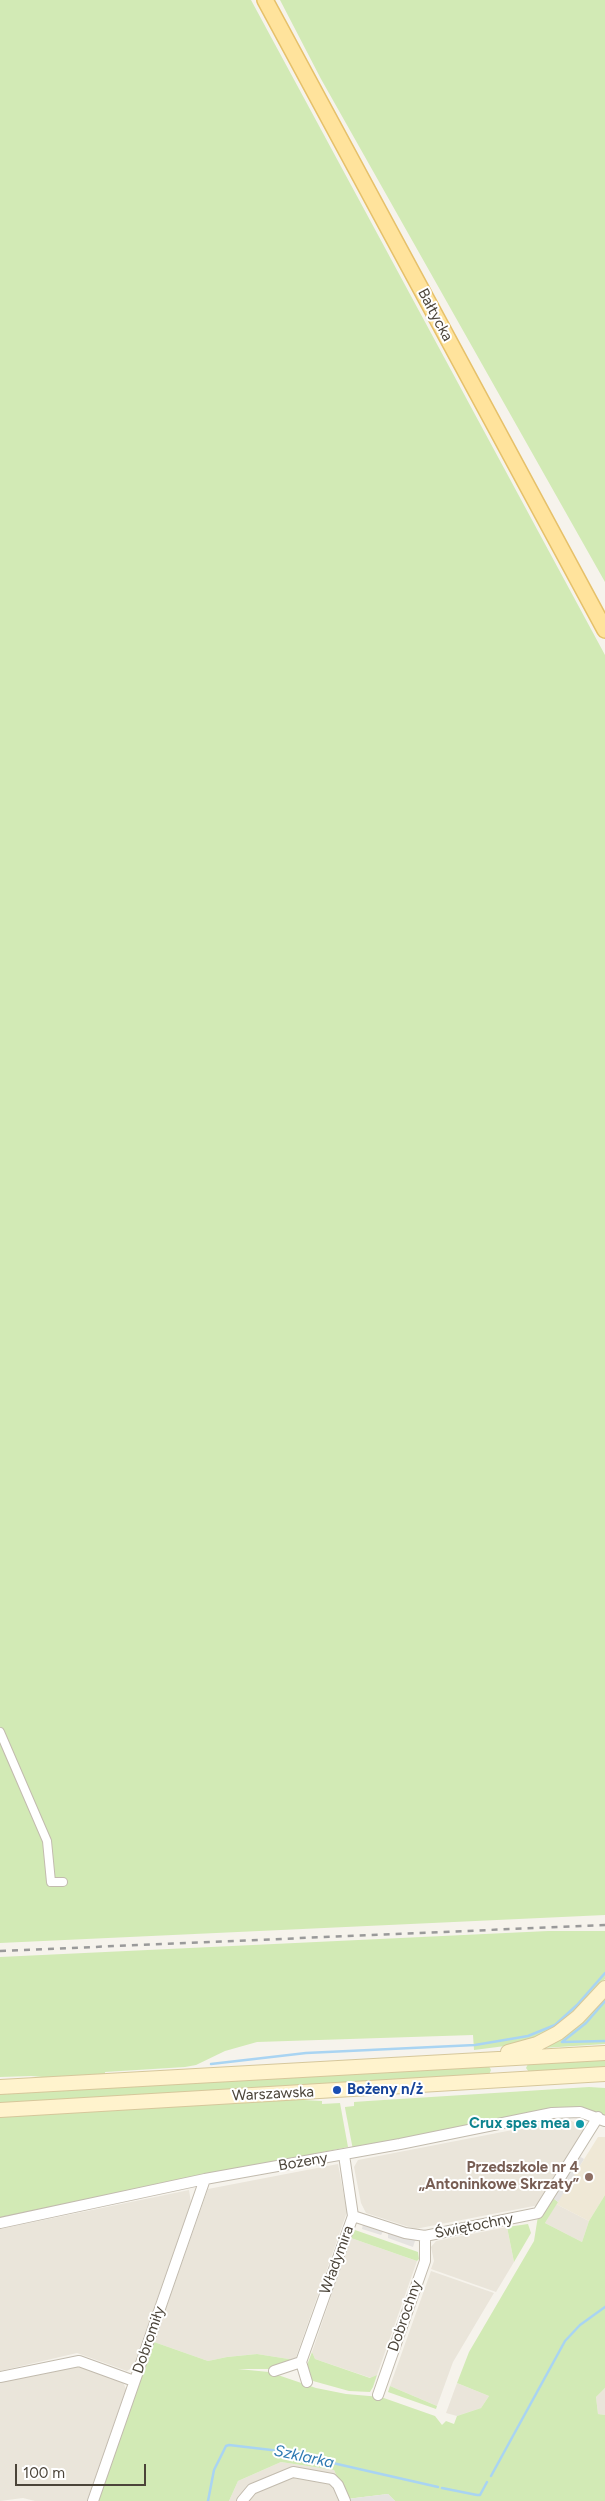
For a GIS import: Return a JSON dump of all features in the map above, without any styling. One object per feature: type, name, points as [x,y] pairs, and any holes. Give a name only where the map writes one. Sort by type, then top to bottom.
[{"type":"main road","name":"Bałtycka","points":[[265,0],[605,630]]},
{"type":"main road","points":[[456,2061],[505,2053],[551,2038],[578,2017],[605,1988]]},
{"type":"main road","name":"Warszawska","points":[[0,2087],[605,2053]]},
{"type":"main road","name":"Warszawska","points":[[0,2110],[589,2075],[605,2076]]},
{"type":"street","points":[[0,1732],[47,1841],[51,1882],[63,1882]]},
{"type":"street","name":"Bożeny","points":[[0,2223],[205,2179],[344,2155],[552,2113],[577,2112],[602,2119]]},
{"type":"street","name":"Świętochny","points":[[353,2216],[405,2233],[425,2236],[538,2213],[602,2119]]},
{"type":"street","name":"Władymira","points":[[301,2362],[353,2216],[344,2155]]},
{"type":"street","name":"Dobromiły","points":[[93,2501],[205,2179]]},
{"type":"street","name":"Dobrochny","points":[[378,2395],[425,2261],[425,2236]]},
{"type":"street","points":[[0,2377],[79,2361],[134,2381]]},
{"type":"street","points":[[274,2371],[301,2362],[307,2382]]},
{"type":"street","points":[[242,2501],[252,2489],[293,2472],[332,2479],[338,2485],[345,2501]]},
{"type":"shaded area","points":[[570,2120],[586,2129],[539,2205],[415,2229],[366,2213],[361,2203],[354,2167],[358,2160]]},
{"type":"shaded area","name":"Przedszkole nr 4 „Antoninkowe Skrzaty”","points":[[598,2137],[605,2137],[605,2195],[589,2221],[556,2204]]},
{"type":"shaded area","points":[[579,2156],[584,2159],[558,2202],[553,2198]]},
{"type":"shaded area","points":[[338,2164],[347,2212],[295,2360],[257,2354],[208,2361],[154,2342],[208,2189]]},
{"type":"shaded area","points":[[189,2190],[191,2203],[133,2367],[127,2371],[77,2353],[0,2371],[0,2229]]},
{"type":"shaded area","points":[[556,2204],[589,2221],[582,2242],[545,2223]]},
{"type":"shaded area","points":[[363,2224],[384,2230],[381,2235],[362,2229]]},
{"type":"shaded area","points":[[507,2227],[514,2262],[496,2292],[431,2269],[434,2261],[431,2247],[436,2241]]},
{"type":"shaded area","points":[[385,2230],[418,2240],[415,2241],[413,2247],[388,2238],[388,2232]]},
{"type":"shaded area","points":[[351,2238],[417,2261],[377,2375],[371,2378],[315,2359],[312,2352]]},
{"type":"shaded area","points":[[431,2271],[494,2293],[453,2362],[437,2406],[390,2386]]},
{"type":"shaded area","points":[[76,2365],[123,2382],[126,2389],[87,2501],[35,2501],[23,2498],[0,2501],[0,2381]]},
{"type":"shaded area","points":[[457,2383],[489,2396],[481,2408],[457,2416],[446,2413]]},
{"type":"shaded area","points":[[605,2388],[605,2415],[598,2414],[596,2397]]},
{"type":"shaded area","points":[[281,2462],[334,2470],[348,2501],[229,2501],[238,2481]]},
{"type":"shaded area","points":[[388,2494],[395,2501],[348,2501],[347,2499]]},
{"type":"green space","points":[[0,0],[251,0],[605,655],[605,1915],[0,1943]]},
{"type":"green space","points":[[280,0],[605,0],[605,582],[321,79]]},
{"type":"green space","points":[[548,1931],[605,1931],[605,1979],[581,2007],[549,2033],[513,2045],[474,2050],[473,2035],[257,2042],[225,2051],[196,2065],[185,2067],[105,2072],[105,2076],[65,2079],[31,2076],[0,2077],[0,1957]]},
{"type":"green space","points":[[605,1995],[605,2044],[543,2048]]},
{"type":"green space","points":[[605,2059],[605,2068],[529,2072],[526,2068],[528,2064]]},
{"type":"green space","points":[[489,2066],[491,2070],[489,2075],[0,2105],[0,2092]]},
{"type":"green space","points":[[589,2087],[605,2088],[605,2115],[582,2108],[353,2150],[345,2108],[354,2106],[354,2102]]},
{"type":"green space","points":[[285,2099],[322,2101],[322,2104],[340,2103],[348,2147],[0,2218],[0,2115]]},
{"type":"green space","points":[[605,2195],[605,2388],[596,2397],[598,2414],[605,2415],[605,2501],[395,2501],[388,2494],[347,2499],[334,2470],[281,2462],[238,2481],[229,2501],[93,2501],[154,2342],[208,2361],[257,2354],[295,2360],[273,2369],[238,2369],[269,2372],[316,2388],[346,2394],[381,2397],[435,2416],[442,2425],[446,2421],[454,2424],[457,2416],[481,2408],[489,2396],[457,2383],[469,2352],[534,2241],[538,2216],[553,2198],[558,2202],[545,2223],[582,2242],[589,2221]]},
{"type":"green space","points":[[528,2224],[531,2233],[514,2262],[507,2227]]},
{"type":"green space","points":[[355,2230],[418,2252],[419,2259],[417,2261],[351,2238]]},
{"type":"green space","points":[[312,2352],[315,2359],[370,2378],[377,2375],[370,2392],[349,2391],[313,2381],[308,2375],[307,2365]]},
{"type":"green space","points":[[390,2386],[437,2406],[436,2409],[388,2392]]},
{"type":"waterway","points":[[211,2064],[306,2053],[475,2045],[528,2036],[555,2025],[577,2005],[605,1973]]},
{"type":"waterway","points":[[605,2001],[586,2023],[562,2042],[605,2041]]},
{"type":"waterway","name":"Szklarka","points":[[491,2476],[565,2341],[580,2325],[605,2307]]},
{"type":"waterway","name":"Szklarka","points":[[208,2501],[214,2470],[226,2446],[229,2445],[280,2451],[438,2487]]},
{"type":"waterway","name":"Szklarka","points":[[442,2488],[480,2495],[487,2482]]},
{"type":"railway","points":[[0,1951],[605,1925]]},
{"type":"place","name":"Bożeny n/ż","points":[[337,2090]]},
{"type":"place","name":"Crux spes mea","points":[[580,2124]]},
{"type":"place","name":"Przedszkole nr 4 „Antoninkowe Skrzaty”","points":[[589,2177]]}]
